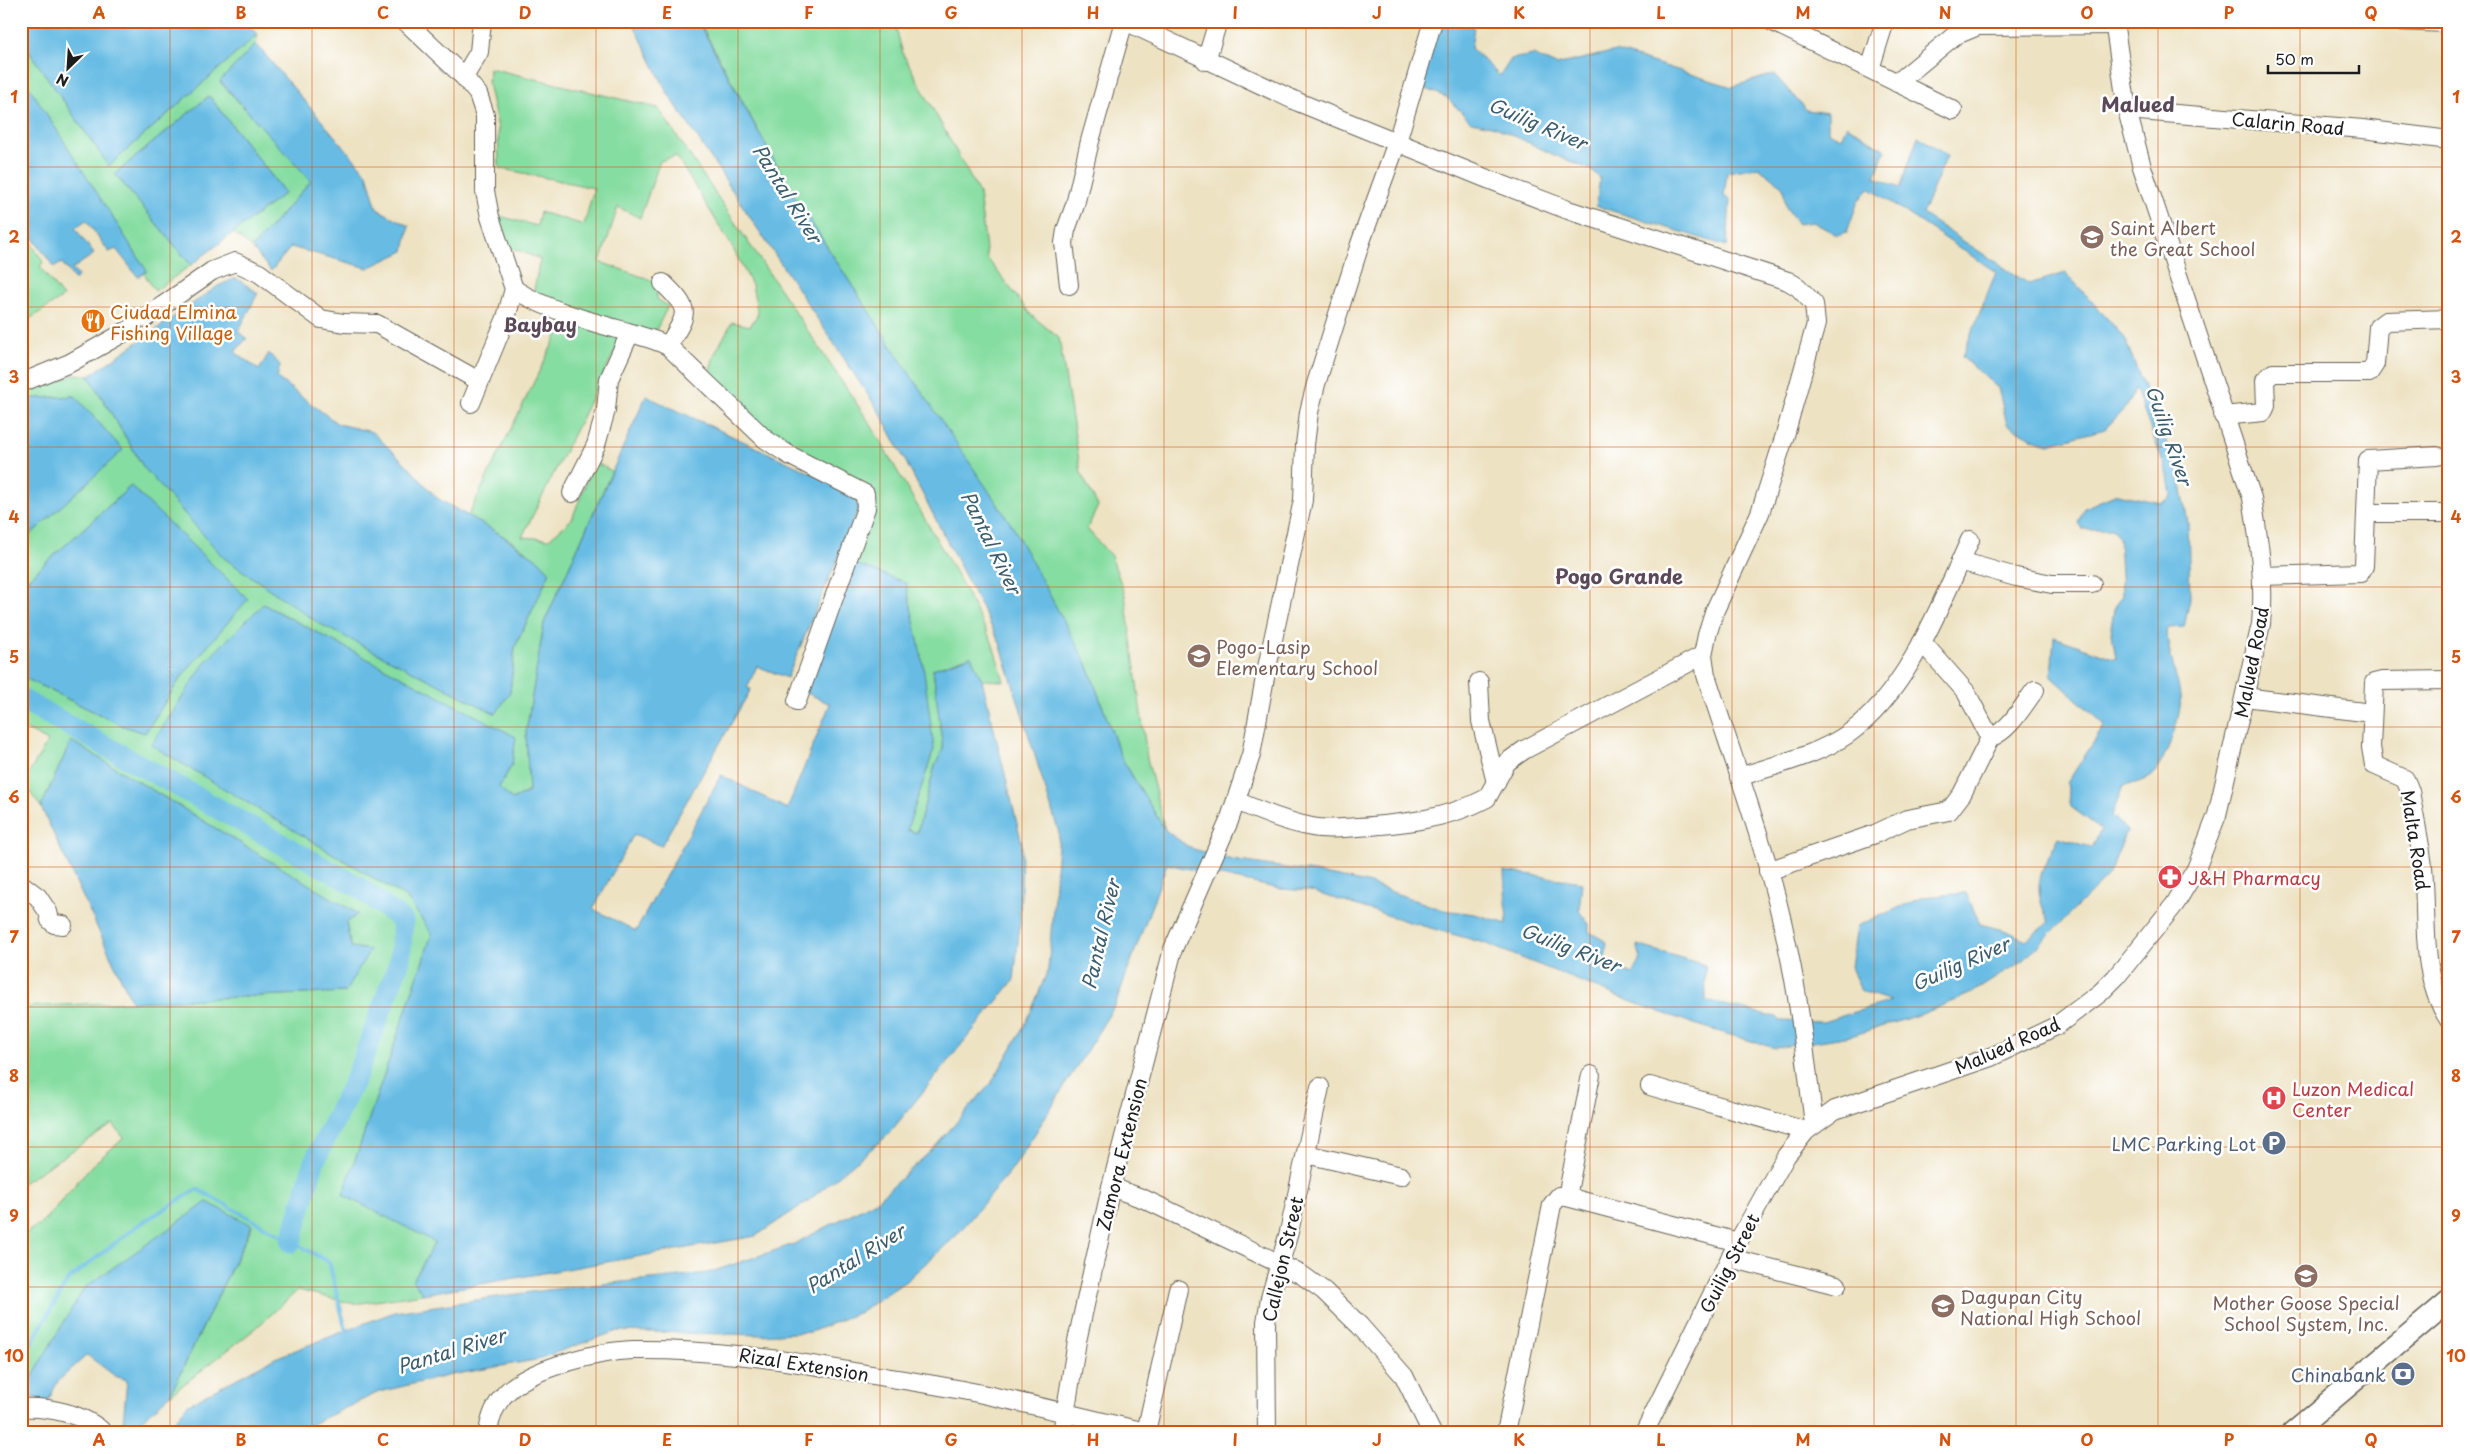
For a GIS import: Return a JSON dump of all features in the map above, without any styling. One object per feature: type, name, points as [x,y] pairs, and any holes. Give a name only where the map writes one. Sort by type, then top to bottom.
[{"type":"main road","points":[[2292,1433],[2449,1300]]},
{"type":"street","points":[[405,21],[464,77],[478,94],[485,115],[485,191],[490,217],[514,289],[506,318],[471,403]]},
{"type":"street","points":[[464,77],[479,52],[482,21]]},
{"type":"street","points":[[1069,285],[1064,244],[1066,230],[1075,206],[1090,141],[1125,21],[1206,61],[1397,142],[1568,210],[1788,281],[1798,287],[1814,304],[1816,324],[1786,435],[1760,514],[1715,610],[1703,655],[1706,675],[1768,871],[1787,942],[1800,1008],[1810,1128],[1650,1086]]},
{"type":"street","points":[[1206,61],[1218,21]]},
{"type":"street","name":"Zamora Extension","points":[[1062,1433],[1077,1341],[1111,1187],[1172,949],[1237,801],[1251,755],[1266,672],[1303,500],[1305,445],[1309,412],[1327,347],[1360,244],[1397,142],[1433,21]]},
{"type":"street","points":[[1771,21],[1953,110]]},
{"type":"street","points":[[1870,69],[1885,21]]},
{"type":"street","points":[[2392,21],[2449,23]]},
{"type":"street","points":[[1897,83],[1954,36],[1978,26],[2115,23]]},
{"type":"street","name":"Malued Road","points":[[1835,1110],[1991,1057],[2056,1026],[2100,993],[2116,977],[2175,904],[2196,869],[2217,815],[2261,624],[2262,576],[2252,498],[2223,416],[2142,167],[2127,110],[2115,23]]},
{"type":"street","name":"Calarin Road","points":[[2127,110],[2363,130],[2449,140]]},
{"type":"street","points":[[21,383],[70,363],[139,323],[212,271],[235,262],[258,273],[321,318],[344,323],[377,324],[480,381]]},
{"type":"street","points":[[663,283],[681,300],[685,308],[685,316],[668,346]]},
{"type":"street","points":[[514,289],[531,300],[630,333],[650,337],[668,346],[765,439],[789,455],[862,490],[867,499],[866,508],[797,701]]},
{"type":"street","points":[[2223,416],[2263,412],[2266,406],[2265,380],[2273,373],[2369,373],[2375,364],[2378,327],[2386,321],[2449,319]]},
{"type":"street","points":[[572,493],[596,445],[606,410],[609,379],[630,333]]},
{"type":"street","points":[[2262,576],[2360,573],[2364,566],[2368,513],[2368,460],[2437,456]]},
{"type":"street","points":[[2368,513],[2446,513]]},
{"type":"street","points":[[1739,777],[1827,746],[1848,734],[1868,717],[1898,680],[1922,642],[1970,540]]},
{"type":"street","points":[[1960,561],[2016,577],[2052,584],[2092,584]]},
{"type":"street","points":[[1922,642],[1966,692],[1990,738]]},
{"type":"street","points":[[1237,801],[1293,822],[1314,827],[1333,828],[1406,823],[1438,816],[1487,798],[1507,762],[1524,750],[1703,655]]},
{"type":"street","points":[[2245,698],[2372,713],[2373,686],[2377,681],[2449,680]]},
{"type":"street","points":[[1479,682],[1481,721],[1496,783]]},
{"type":"street","points":[[1768,871],[1875,834],[1907,819],[1949,811],[1962,794],[1990,738],[2007,727],[2035,690]]},
{"type":"street","name":"Malta Road","points":[[2372,713],[2371,747],[2374,765],[2405,779],[2410,790],[2423,864],[2426,936],[2431,983],[2449,1020]]},
{"type":"street","points":[[21,884],[38,897],[54,924],[63,925]]},
{"type":"street","points":[[1567,1197],[1591,1075]]},
{"type":"street","name":"Callejon Street","points":[[1267,1433],[1266,1322],[1278,1263],[1289,1232],[1320,1087]]},
{"type":"street","name":"Guilig Street","points":[[1644,1433],[1738,1242],[1786,1156],[1810,1128],[1835,1110]]},
{"type":"street","points":[[1306,1154],[1401,1176]]},
{"type":"street","points":[[1111,1187],[1144,1199],[1278,1263],[1302,1275],[1324,1291],[1360,1326],[1404,1376],[1432,1433]]},
{"type":"street","points":[[1506,1433],[1552,1205],[1559,1196],[1738,1242]]},
{"type":"street","points":[[1730,1258],[1837,1285]]},
{"type":"street","points":[[1148,1432],[1178,1288]]},
{"type":"street","name":"Rizal Extension","points":[[488,1433],[490,1421],[497,1405],[508,1391],[521,1382],[560,1364],[598,1354],[632,1350],[730,1353],[790,1361],[964,1390],[1148,1432]]},
{"type":"street","points":[[21,1408],[56,1411],[96,1424],[104,1433]]},
{"type":"green space","points":[[699,21],[894,21],[903,54],[979,193],[987,258],[1030,314],[1059,338],[1081,473],[1098,506],[1087,529],[1111,556],[1125,595],[1147,758],[1165,830],[1121,757],[1087,664],[899,358],[789,188]]},
{"type":"green space","points":[[258,34],[256,44],[220,82],[312,181],[252,248],[233,233],[285,193],[209,96],[115,174],[191,265],[155,291],[21,75],[21,40],[109,166]]},
{"type":"green space","points":[[489,68],[658,108],[871,425],[961,582],[992,642],[1004,681],[982,680],[971,656],[933,669],[943,749],[935,766],[917,833],[907,829],[934,749],[851,562],[874,500],[824,466],[769,434],[709,375],[714,355],[732,322],[750,326],[758,314],[752,285],[730,243],[676,156],[660,161],[640,218],[618,207],[600,262],[657,282],[657,299],[668,306],[654,334],[533,295],[540,259],[501,244],[492,214],[537,226],[540,212],[584,225],[594,188],[499,168],[498,128],[488,83]]},
{"type":"green space","points":[[21,227],[43,262],[40,267],[63,297],[28,320],[21,303]]},
{"type":"green space","points":[[567,315],[622,337],[522,537],[549,539],[572,519],[594,462],[612,471],[544,623],[526,733],[529,791],[512,800],[499,787],[512,765],[152,745],[407,898],[432,934],[343,1195],[436,1242],[413,1280],[423,1294],[354,1304],[298,1290],[255,1329],[170,1395],[252,1226],[42,1359],[24,1394],[21,1393],[21,1236],[44,1221],[91,1166],[124,1138],[113,1124],[21,1184],[21,1007],[345,992],[369,950],[351,947],[346,923],[357,914],[71,741],[41,807],[23,783],[48,741],[21,727],[21,676],[123,726],[145,733],[182,676],[131,486],[21,585],[21,528],[29,536],[75,396],[21,399],[21,392],[77,374],[89,376],[144,468],[510,692],[515,647],[550,572],[522,548],[468,516]]},
{"type":"water","points":[[26,21],[241,21],[258,34],[109,166],[21,40],[21,24]]},
{"type":"water","points":[[632,21],[698,21],[789,188],[899,358],[1013,527],[1087,664],[1121,757],[1165,830],[1190,848],[1232,860],[1314,872],[1367,883],[1443,910],[1475,914],[1507,924],[1504,871],[1582,882],[1579,911],[1589,924],[1589,932],[1607,942],[1605,962],[1632,974],[1641,958],[1637,945],[1705,965],[1706,1001],[1777,1017],[1780,1021],[1823,1022],[1891,1001],[1861,991],[1851,967],[1857,926],[1923,897],[1966,893],[1980,924],[2007,931],[2026,940],[2049,922],[2040,898],[2040,878],[2059,837],[2092,848],[2101,829],[2071,807],[2067,783],[2105,725],[2051,676],[2054,637],[2116,659],[2111,627],[2114,610],[2122,595],[2119,537],[2112,529],[2082,529],[2078,523],[2084,508],[2117,494],[2162,503],[2171,497],[2168,475],[2135,388],[2127,406],[2105,429],[2049,444],[2033,439],[2007,424],[1998,388],[1962,357],[1996,272],[1869,188],[1858,201],[1847,232],[1837,235],[1813,222],[1798,224],[1786,207],[1783,187],[1759,167],[1727,172],[1724,197],[1730,199],[1727,246],[1596,206],[1600,178],[1590,169],[1554,155],[1496,127],[1471,122],[1446,97],[1419,86],[1433,40],[1449,21],[1474,27],[1471,48],[1500,76],[1511,59],[1533,55],[1556,65],[1616,51],[1732,87],[1774,74],[1806,110],[1828,113],[1828,132],[1841,138],[1847,125],[1885,150],[1875,177],[1900,188],[1918,136],[1947,156],[1922,214],[2029,284],[2066,273],[2124,337],[2179,474],[2188,523],[2190,599],[2184,627],[2168,628],[2167,634],[2180,696],[2179,714],[2169,747],[2155,772],[2136,783],[2123,786],[2112,815],[2127,831],[2108,876],[2024,960],[1972,993],[1922,1014],[1851,1036],[1775,1048],[1703,1027],[1632,1002],[1484,943],[1310,891],[1280,889],[1167,864],[1115,1005],[1016,1164],[956,1236],[906,1281],[860,1312],[811,1332],[760,1335],[617,1331],[535,1360],[451,1375],[379,1392],[293,1433],[165,1433],[187,1405],[275,1358],[394,1312],[546,1290],[708,1273],[794,1244],[876,1201],[932,1150],[992,1082],[1027,1021],[1048,970],[1059,833],[1000,643],[882,416],[667,92]]},
{"type":"water","points":[[256,44],[367,174],[377,209],[409,226],[404,251],[368,268],[291,247],[271,271],[252,248],[311,181],[220,81]]},
{"type":"water","points":[[21,74],[147,271],[138,277],[116,249],[109,252],[86,220],[75,228],[94,254],[72,269],[78,276],[75,280],[62,263],[54,267],[21,222]]},
{"type":"water","points":[[209,96],[285,193],[191,265],[115,174]]},
{"type":"water","points":[[236,278],[258,293],[238,332],[247,338],[235,352],[259,370],[269,353],[280,365],[277,378],[338,424],[372,432],[405,463],[437,498],[498,533],[540,561],[550,572],[515,647],[510,692],[496,714],[320,624],[224,558],[144,468],[89,376],[218,286]]},
{"type":"water","points":[[75,396],[123,450],[29,536],[21,528],[21,399]]},
{"type":"water","points":[[646,396],[856,494],[858,510],[787,678],[757,666],[747,688],[751,689],[661,846],[634,834],[593,909],[636,931],[721,775],[787,809],[830,704],[803,691],[851,562],[906,583],[923,664],[934,749],[907,830],[917,833],[935,766],[943,749],[933,669],[971,656],[982,680],[1022,844],[1020,924],[1014,980],[887,1136],[808,1201],[756,1236],[423,1294],[413,1280],[435,1242],[343,1195],[432,934],[407,898],[151,745],[206,661],[263,604],[516,737],[512,765],[499,787],[512,800],[529,792],[526,733],[544,623]]},
{"type":"water","points":[[131,486],[248,599],[182,676],[145,733],[123,726],[21,676],[21,585]]},
{"type":"water","points":[[71,741],[358,914],[346,923],[351,947],[370,950],[345,992],[132,1002],[41,807]]},
{"type":"water","points":[[207,1202],[252,1225],[170,1395],[127,1433],[122,1433],[127,1380],[115,1376],[87,1355],[58,1381],[47,1403],[24,1394],[42,1359],[84,1288]]},
{"type":"water","points":[[2442,1400],[2449,1400],[2449,1433],[2443,1433]]},
{"type":"waterway","points":[[21,699],[359,887],[403,921],[400,960],[357,1075],[314,1162],[291,1242]]},
{"type":"waterway","points":[[21,1361],[68,1280],[137,1226],[197,1189],[329,1262],[347,1335]]},
{"type":"place","name":"Saint Albert the Great School","points":[[2092,237]]},
{"type":"place","name":"Ciudad Elmina Fishing Village","points":[[93,321]]},
{"type":"place","name":"Pogo-Lasip Elementary School","points":[[1199,656]]},
{"type":"place","name":"J&H Pharmacy","points":[[2170,877]]},
{"type":"place","name":"Luzon Medical Center","points":[[2274,1098]]},
{"type":"place","name":"LMC Parking Lot","points":[[2274,1143]]},
{"type":"place","name":"Mother Goose Special School System, Inc.","points":[[2306,1276]]},
{"type":"place","name":"Dagupan City National High School","points":[[1943,1306]]},
{"type":"place","name":"Chinabank","points":[[2403,1374]]},
{"type":"district","name":"Malued","points":[[2138,104]]},
{"type":"district","name":"Baybay","points":[[540,324]]},
{"type":"district","name":"Pogo Grande","points":[[1619,576]]},
{"type":"water label","name":"Guilig River","points":[[1538,123]]},
{"type":"water label","name":"Pantal River","points":[[788,193]]},
{"type":"water label","name":"Guilig River","points":[[2170,435]]},
{"type":"water label","name":"Pantal River","points":[[992,542]]},
{"type":"water label","name":"Pantal River","points":[[1100,934]]},
{"type":"water label","name":"Guilig River","points":[[1571,947]]},
{"type":"water label","name":"Guilig River","points":[[1960,963]]},
{"type":"water label","name":"Pantal River","points":[[855,1258]]},
{"type":"water label","name":"Pantal River","points":[[451,1350]]}]
